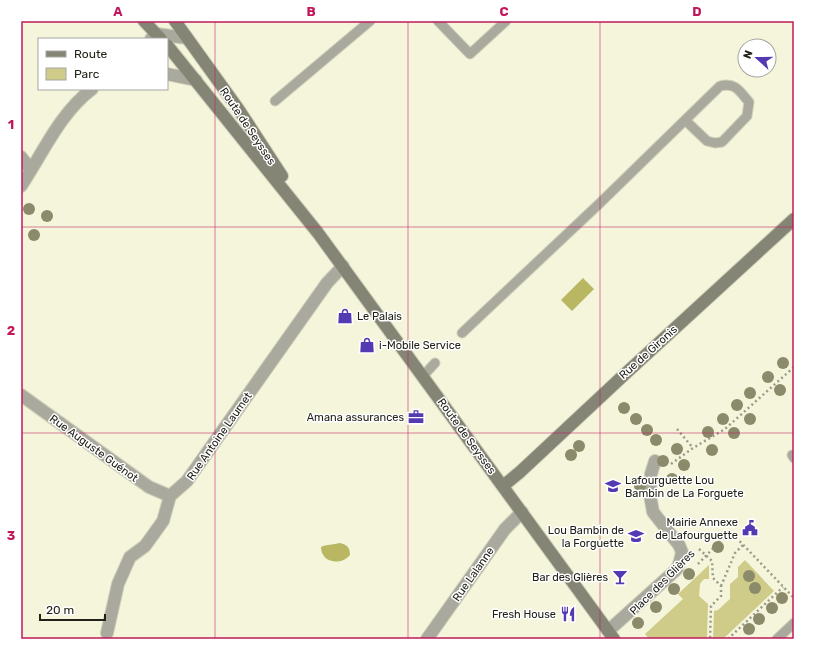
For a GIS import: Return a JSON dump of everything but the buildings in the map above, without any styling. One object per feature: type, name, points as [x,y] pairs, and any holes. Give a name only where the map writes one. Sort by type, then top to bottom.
[{"type":"main road","points":[[144,21],[156,37]]},
{"type":"main road","name":"Route de Seysses","points":[[175,21],[239,110],[318,233]]},
{"type":"main road","name":"Route de Seysses","points":[[168,46],[318,233],[611,635]]},
{"type":"main road","name":"Rue de Gironis","points":[[503,486],[794,219]]},
{"type":"street","points":[[156,37],[187,38]]},
{"type":"street","points":[[168,74],[196,80]]},
{"type":"street","points":[[21,186],[64,117],[82,97],[91,90]]},
{"type":"street","points":[[21,157],[31,170]]},
{"type":"street","name":"Rue Antoine Laumet","points":[[170,496],[188,481],[313,302],[342,266]]},
{"type":"street","name":"Rue Auguste Guénot","points":[[21,396],[149,487],[170,496]]},
{"type":"street","points":[[611,635],[622,619],[677,570],[680,561],[682,552],[679,545],[653,512],[650,495],[651,474],[654,461]]},
{"type":"street","points":[[107,634],[118,584],[130,557],[145,546],[163,521],[170,496]]},
{"type":"street","name":"Rue Lalanne","points":[[427,639],[505,529],[522,512]]},
{"type":"lane","points":[[275,101],[370,21]]},
{"type":"lane","points":[[438,21],[470,54],[506,21]]},
{"type":"lane","points":[[462,333],[600,203],[685,120],[720,86],[727,84],[735,86],[749,102],[747,116],[722,142],[715,143],[707,141],[685,120]]},
{"type":"lane","points":[[423,376],[435,363]]},
{"type":"lane","points":[[777,639],[794,623]]},
{"type":"path","points":[[668,467],[693,448],[725,429],[794,367]]},
{"type":"path","points":[[677,429],[693,448]]},
{"type":"path","name":"Place des Glières","points":[[695,567],[730,531],[794,598]]},
{"type":"path","points":[[710,639],[711,606],[721,596],[721,586],[736,553],[744,544]]},
{"type":"path","points":[[697,547],[712,561],[713,578],[721,586]]},
{"type":"path","points":[[728,639],[783,587]]},
{"type":"green space","points":[[745,560],[774,591],[723,639],[713,639],[714,611],[718,610],[730,599],[730,584],[738,577],[738,567]]},
{"type":"green space","points":[[709,565],[709,579],[704,579],[700,584],[699,596],[708,604],[707,639],[649,639],[645,634],[683,599],[678,594]]},
{"type":"shaded area","points":[[583,278],[594,289],[572,311],[561,300]]},
{"type":"shaded area","points":[[340,543],[349,548],[350,555],[342,561],[337,562],[324,557],[321,547]]},
{"type":"place","name":"Le Palais","points":[[345,316]]},
{"type":"place","name":"i-Mobile Service","points":[[367,345]]},
{"type":"place","name":"Amana assurances","points":[[416,417]]},
{"type":"place","name":"Lafourguette Lou Bambin de La Forguete","points":[[613,486]]},
{"type":"place","name":"Mairie Annexe de Lafourguette","points":[[750,528]]},
{"type":"place","name":"Lou Bambin de la Forguette","points":[[636,536]]},
{"type":"place","name":"Bar des Glières","points":[[620,577]]},
{"type":"place","name":"Fresh House","points":[[568,614]]}]
